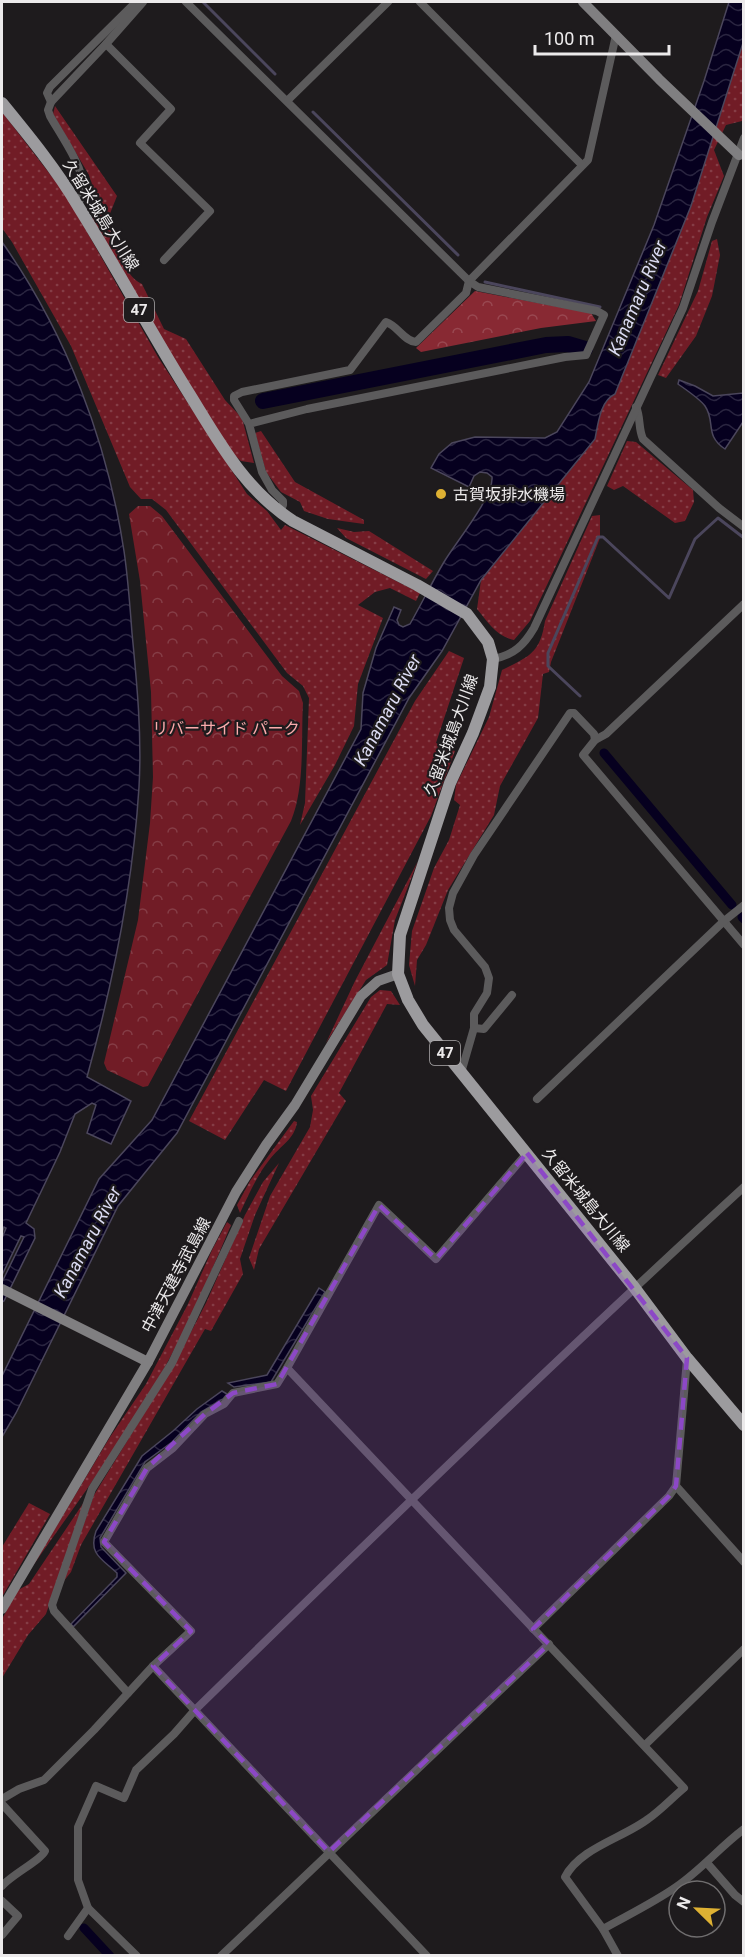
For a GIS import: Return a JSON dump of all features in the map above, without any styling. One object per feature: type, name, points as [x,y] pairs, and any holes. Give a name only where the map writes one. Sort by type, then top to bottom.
[{"type":"main road","points":[[583,2],[738,155]]},
{"type":"main road","name":"久留米城島大川線","points":[[2,103],[51,165],[78,205],[163,352],[226,454],[255,490],[280,512],[467,614],[488,642],[493,659],[490,687],[473,733],[450,783],[399,935],[398,974],[408,1000],[423,1025],[634,1287],[687,1358],[744,1425]]},
{"type":"main road","name":"中津天建寺武島線","points":[[2,1609],[144,1360],[236,1192],[295,1105],[361,996],[378,981],[398,974]]},
{"type":"main road","points":[[2,1289],[144,1360]]},
{"type":"street","points":[[51,102],[47,93],[50,87],[136,2]]},
{"type":"street","points":[[78,205],[83,184],[79,170],[48,110],[51,102],[143,2]]},
{"type":"street","points":[[186,2],[478,287],[597,311],[604,315],[586,356],[565,357],[319,406],[249,424]]},
{"type":"street","points":[[288,100],[388,2]]},
{"type":"street","points":[[420,2],[582,165]]},
{"type":"street","points":[[280,512],[284,505],[283,501],[272,489],[262,472],[249,424],[234,400],[234,396],[242,392],[350,370],[386,322],[411,342],[416,342],[466,293],[470,281],[588,160],[616,35]]},
{"type":"street","points":[[106,44],[171,109],[141,143],[210,211],[164,260]]},
{"type":"street","points":[[493,659],[505,657],[516,651],[526,642],[534,628],[682,308],[744,138]]},
{"type":"street","points":[[636,407],[640,416],[640,432],[643,439],[719,508],[744,527]]},
{"type":"street","points":[[744,604],[606,735],[595,740],[583,754],[744,945]]},
{"type":"street","points":[[461,1073],[474,1028],[474,1014],[487,993],[489,978],[485,967],[454,930],[449,908],[453,893],[474,855],[570,713],[574,712],[594,734],[595,740]]},
{"type":"street","points":[[537,1099],[724,921],[744,905]]},
{"type":"street","points":[[474,1028],[484,1029],[512,995]]},
{"type":"street","points":[[2,1799],[19,1789],[44,1780],[153,1666],[191,1631],[104,1542],[147,1468],[172,1448],[205,1414],[224,1404],[233,1393],[276,1384],[379,1204],[436,1259],[527,1154]]},
{"type":"street","points":[[137,1956],[88,1908],[78,1880],[78,1827],[96,1786],[124,1798],[136,1770],[174,1734],[195,1710],[410,1499],[634,1287],[744,1187]]},
{"type":"street","points":[[128,1692],[54,1611],[52,1605],[92,1489],[172,1363],[239,1221]]},
{"type":"street","points":[[533,1629],[669,1496],[676,1486],[687,1358]]},
{"type":"street","points":[[287,1368],[684,1788],[649,1818],[597,1848],[570,1867],[565,1877],[603,1929],[618,1956]]},
{"type":"street","points":[[676,1486],[744,1562]]},
{"type":"street","points":[[221,1956],[549,1644]]},
{"type":"street","points":[[645,1745],[744,1649]]},
{"type":"street","points":[[153,1666],[427,1956]]},
{"type":"street","points":[[2,1804],[45,1851],[42,1857],[19,1870],[2,1886]]},
{"type":"street","points":[[603,1929],[677,1886],[744,1828]]},
{"type":"street","points":[[706,1863],[744,1902]]},
{"type":"street","points":[[2,1901],[18,1916],[2,1935]]},
{"type":"street","points":[[68,1936],[88,1908]]},
{"type":"highlighted area","points":[[527,1153],[687,1358],[676,1486],[669,1496],[533,1629],[549,1644],[329,1852],[153,1666],[191,1631],[104,1542],[147,1468],[205,1414],[233,1393],[277,1384],[379,1205],[436,1259]]},
{"type":"green space","points":[[743,43],[744,113],[742,121],[726,125],[714,150],[724,176],[707,217],[679,305],[530,621],[514,640],[502,636],[477,609],[481,580],[595,439],[603,407],[615,394],[691,206]]},
{"type":"green space","points":[[55,106],[117,196],[107,221],[124,265],[135,280],[142,284],[164,329],[186,339],[225,400],[242,418],[254,463],[241,461],[230,451],[161,339],[92,218],[94,193],[89,175],[53,114]]},
{"type":"green space","points":[[2,112],[66,195],[158,357],[247,494],[267,511],[281,530],[285,525],[420,593],[416,601],[390,588],[375,592],[358,605],[383,618],[358,684],[354,726],[335,765],[300,825],[305,803],[309,698],[303,686],[287,673],[166,510],[152,499],[141,499],[130,487],[71,346],[2,228]]},
{"type":"green space","points":[[717,239],[720,255],[712,296],[696,336],[666,378],[658,375],[698,291],[712,241]]},
{"type":"green space","points":[[475,291],[591,313],[596,321],[541,328],[421,352],[416,348]]},
{"type":"green space","points":[[261,431],[295,482],[364,520],[364,524],[328,519],[304,511],[300,502],[281,492],[266,472],[255,433]]},
{"type":"green space","points":[[627,441],[636,442],[693,490],[694,502],[685,521],[675,523],[623,486],[614,490],[607,486]]},
{"type":"green space","name":"リバーサイド パーク","points":[[138,506],[150,506],[162,516],[282,676],[299,691],[303,703],[302,763],[291,821],[148,1086],[143,1087],[107,1070],[104,1063],[138,920],[150,823],[153,777],[151,692],[140,581],[129,514]]},
{"type":"green space","points":[[600,515],[600,538],[549,672],[543,674],[538,718],[500,786],[494,815],[448,890],[426,945],[417,960],[415,986],[409,965],[412,931],[434,868],[449,840],[460,805],[454,800],[456,785],[489,717],[502,670],[527,657],[537,647],[545,621],[592,516]]},
{"type":"green space","points":[[337,528],[354,532],[369,531],[433,571],[426,579],[346,538]]},
{"type":"green space","points":[[449,651],[464,658],[436,743],[455,751],[431,816],[286,1091],[264,1080],[225,1140],[189,1121],[415,701]]},
{"type":"green space","points":[[418,861],[395,920],[387,965],[366,980],[326,1043],[355,981]]},
{"type":"green space","points":[[380,990],[391,991],[400,1005],[387,1004],[339,1093],[346,1101],[259,1249],[254,1270],[249,1258],[270,1196],[310,1127],[313,1110],[311,1096],[371,997]]},
{"type":"green space","points":[[294,1121],[297,1122],[296,1128],[265,1165],[240,1213],[237,1205],[250,1181]]},
{"type":"green space","points":[[279,1163],[255,1215],[240,1259],[243,1274],[211,1331],[205,1329],[81,1545],[71,1572],[63,1582],[94,1495],[175,1363],[206,1303],[245,1215],[263,1182]]},
{"type":"green space","points":[[227,1222],[231,1225],[166,1365],[119,1443],[32,1567],[110,1437],[146,1384]]},
{"type":"green space","points":[[84,1502],[46,1614],[28,1635],[2,1678],[2,1619],[18,1590],[29,1584]]},
{"type":"green space","points":[[29,1503],[50,1514],[2,1597],[2,1547]]},
{"type":"water","name":"Kanamaru River","points":[[729,2],[743,2],[743,43],[691,206],[615,394],[603,407],[595,439],[481,580],[442,651],[409,698],[177,1133],[118,1206],[2,1437],[2,1376],[99,1179],[152,1120],[361,729],[363,693],[376,648],[394,607],[401,610],[397,620],[399,625],[403,627],[410,624],[444,562],[481,508],[491,486],[492,477],[487,473],[480,472],[474,476],[469,487],[431,468],[439,454],[452,443],[475,437],[545,438],[557,432],[589,382],[654,225]]},
{"type":"water","points":[[2,242],[46,313],[64,350],[81,389],[107,469],[117,510],[127,571],[140,749],[136,824],[127,897],[105,1006],[87,1077],[131,1101],[111,1144],[87,1133],[96,1105],[92,1103],[75,1114],[60,1152],[26,1223],[34,1229],[35,1238],[2,1302],[2,1282],[24,1237],[21,1236],[2,1275],[2,1238],[6,1228],[4,1227],[2,1233]]},
{"type":"water","points":[[679,380],[713,396],[743,393],[743,422],[725,449],[712,433],[710,418],[705,406],[678,384]]},
{"type":"water","points":[[319,1288],[325,1292],[271,1382],[234,1387],[228,1383],[267,1375]]},
{"type":"water","points":[[222,1391],[227,1394],[223,1399],[201,1412],[172,1442],[145,1462],[100,1538],[101,1547],[126,1573],[73,1627],[71,1624],[117,1577],[117,1573],[95,1551],[94,1539],[96,1531],[142,1456]]},
{"type":"waterway","points":[[203,2],[275,74]]},
{"type":"waterway","points":[[313,112],[458,255]]},
{"type":"waterway","points":[[485,282],[600,307]]},
{"type":"waterway","points":[[263,401],[546,345],[568,344],[585,349]]},
{"type":"waterway","points":[[580,696],[548,666],[548,653],[598,537],[603,537],[669,598],[695,539],[718,518],[744,538]]},
{"type":"waterway","points":[[604,753],[732,905]]},
{"type":"waterway","points":[[84,1928],[110,1956]]},
{"type":"place","name":"古賀坂排水機場","points":[[441,494]]}]
